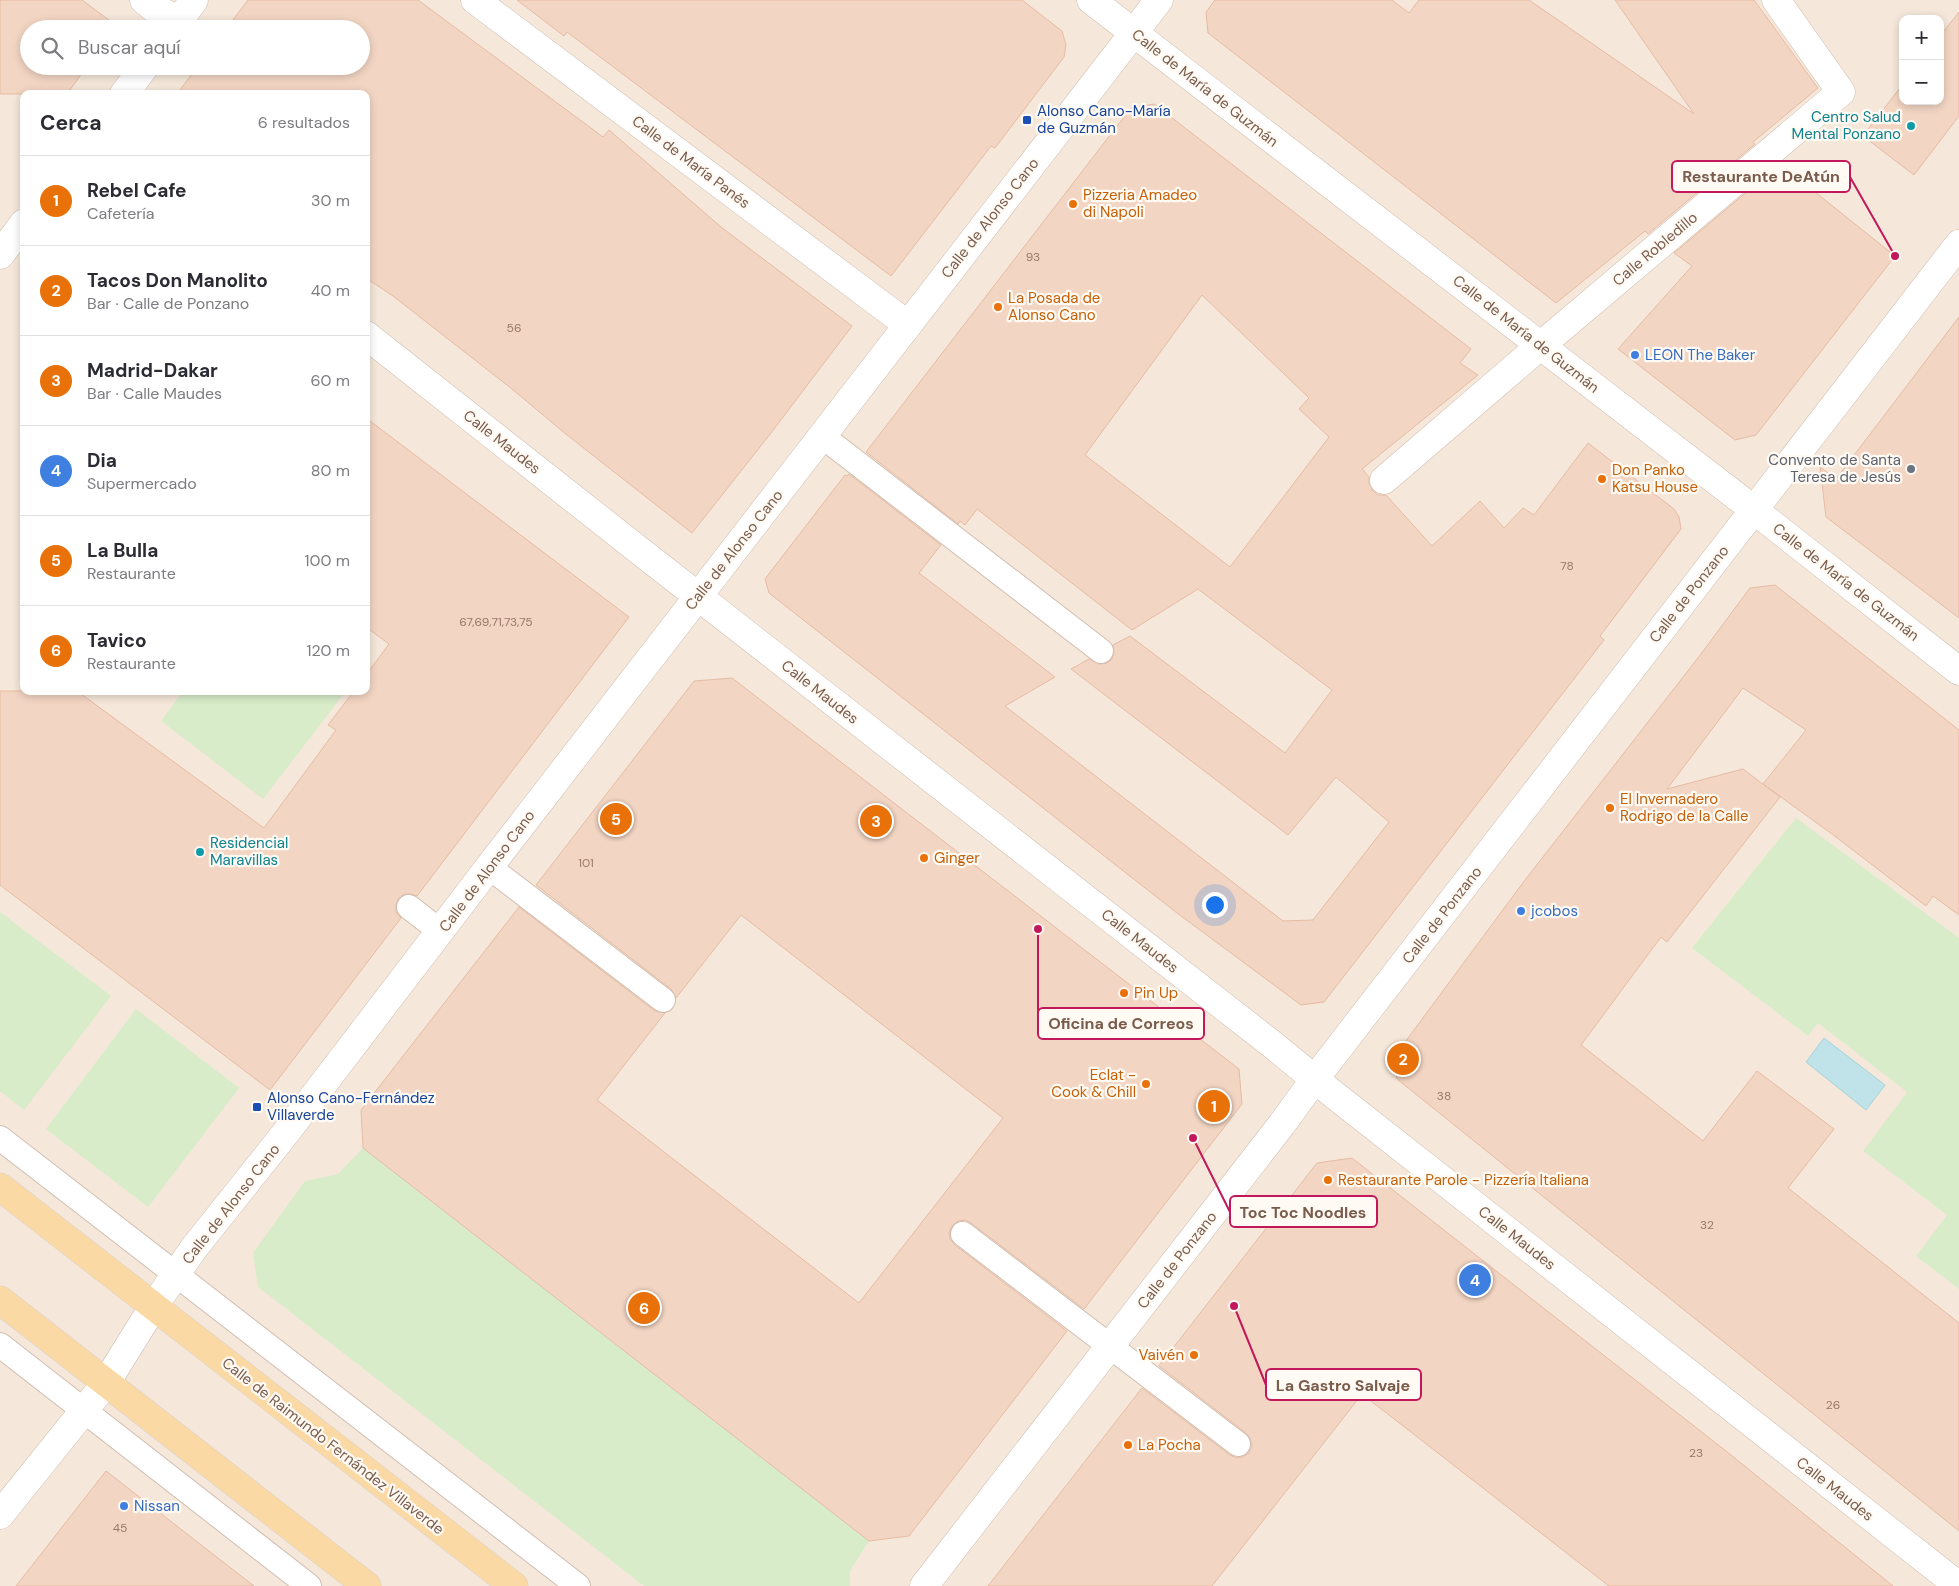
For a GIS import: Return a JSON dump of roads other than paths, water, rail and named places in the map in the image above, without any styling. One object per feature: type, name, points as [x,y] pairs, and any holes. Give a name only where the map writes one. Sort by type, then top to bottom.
[{"type":"main road","name":"Calle de Raimundo Fernández Villaverde","points":[[0,1187],[514,1586]]},
{"type":"main road","points":[[0,1300],[367,1586]]},
{"type":"street","points":[[144,0],[154,8],[182,16]]},
{"type":"street","name":"Calle de María Panés","points":[[475,0],[908,325]]},
{"type":"street","name":"Calle de María de Guzmán","points":[[1091,0],[1754,510],[1959,671]]},
{"type":"street","name":"Calle de Alonso Cano","points":[[153,1307],[176,1274],[489,867],[1159,0]]},
{"type":"street","name":"Calle Robledillo","points":[[1384,480],[1841,92],[1776,0]]},
{"type":"street","points":[[127,90],[138,75]]},
{"type":"street","points":[[0,255],[20,228]]},
{"type":"street","name":"Calle de Ponzano","points":[[924,1586],[1959,244]]},
{"type":"street","name":"Calle Maudes","points":[[370,338],[698,597],[1273,1045],[1314,1080],[1959,1586]]},
{"type":"street","points":[[0,1515],[106,1383],[153,1307]]},
{"type":"lane","points":[[822,436],[1101,651]]},
{"type":"lane","points":[[489,867],[663,1000]]},
{"type":"lane","points":[[409,907],[440,931]]},
{"type":"lane","points":[[0,1138],[578,1586]]},
{"type":"lane","points":[[963,1234],[1111,1345],[1238,1444]]},
{"type":"lane","points":[[0,1345],[309,1586]]},
{"type":"water","points":[[1824,1038],[1885,1085],[1866,1110],[1806,1062]]},
{"type":"place","name":"Alonso Cano-María de Guzmán","points":[[1027,120]]},
{"type":"place","name":"Centro Salud Mental Ponzano","points":[[1911,126]]},
{"type":"place","name":"Pizzeria Amadeo di Napoli","points":[[1073,204]]},
{"type":"place","name":"Restaurante DeAtún","points":[[1895,256]]},
{"type":"place","name":"La Posada de Alonso Cano","points":[[998,307]]},
{"type":"place","name":"LEON The Baker","points":[[1635,355]]},
{"type":"place","name":"Convento de Santa Teresa de Jesús","points":[[1911,469]]},
{"type":"place","name":"Don Panko Katsu House","points":[[1602,479]]},
{"type":"place","name":"El Invernadero Rodrigo de la Calle","points":[[1610,808]]},
{"type":"place","name":"La Bulla","points":[[616,819]]},
{"type":"place","name":"Madrid-Dakar","points":[[876,821]]},
{"type":"place","name":"Residencial Maravillas","points":[[200,852]]},
{"type":"place","name":"Ginger","points":[[924,858]]},
{"type":"place","name":"jcobos","points":[[1521,911]]},
{"type":"place","name":"Oficina de Correos","points":[[1038,929]]},
{"type":"place","name":"Pin Up","points":[[1124,993]]},
{"type":"place","name":"Tacos Don Manolito","points":[[1403,1059]]},
{"type":"place","name":"Eclat - Cook & Chill","points":[[1146,1084]]},
{"type":"place","name":"Rebel Cafe","points":[[1214,1106]]},
{"type":"place","name":"Alonso Cano-Fernández Villaverde","points":[[257,1107]]},
{"type":"place","name":"Toc Toc Noodles","points":[[1193,1138]]},
{"type":"place","name":"Restaurante Parole - Pizzería Italiana","points":[[1328,1180]]},
{"type":"place","name":"Dia","points":[[1475,1280]]},
{"type":"place","name":"La Gastro Salvaje","points":[[1234,1306]]},
{"type":"place","name":"Tavico","points":[[644,1308]]},
{"type":"place","name":"Vaivén","points":[[1194,1355]]},
{"type":"place","name":"La Pocha","points":[[1128,1445]]},
{"type":"place","name":"Nissan","points":[[124,1506]]}]
